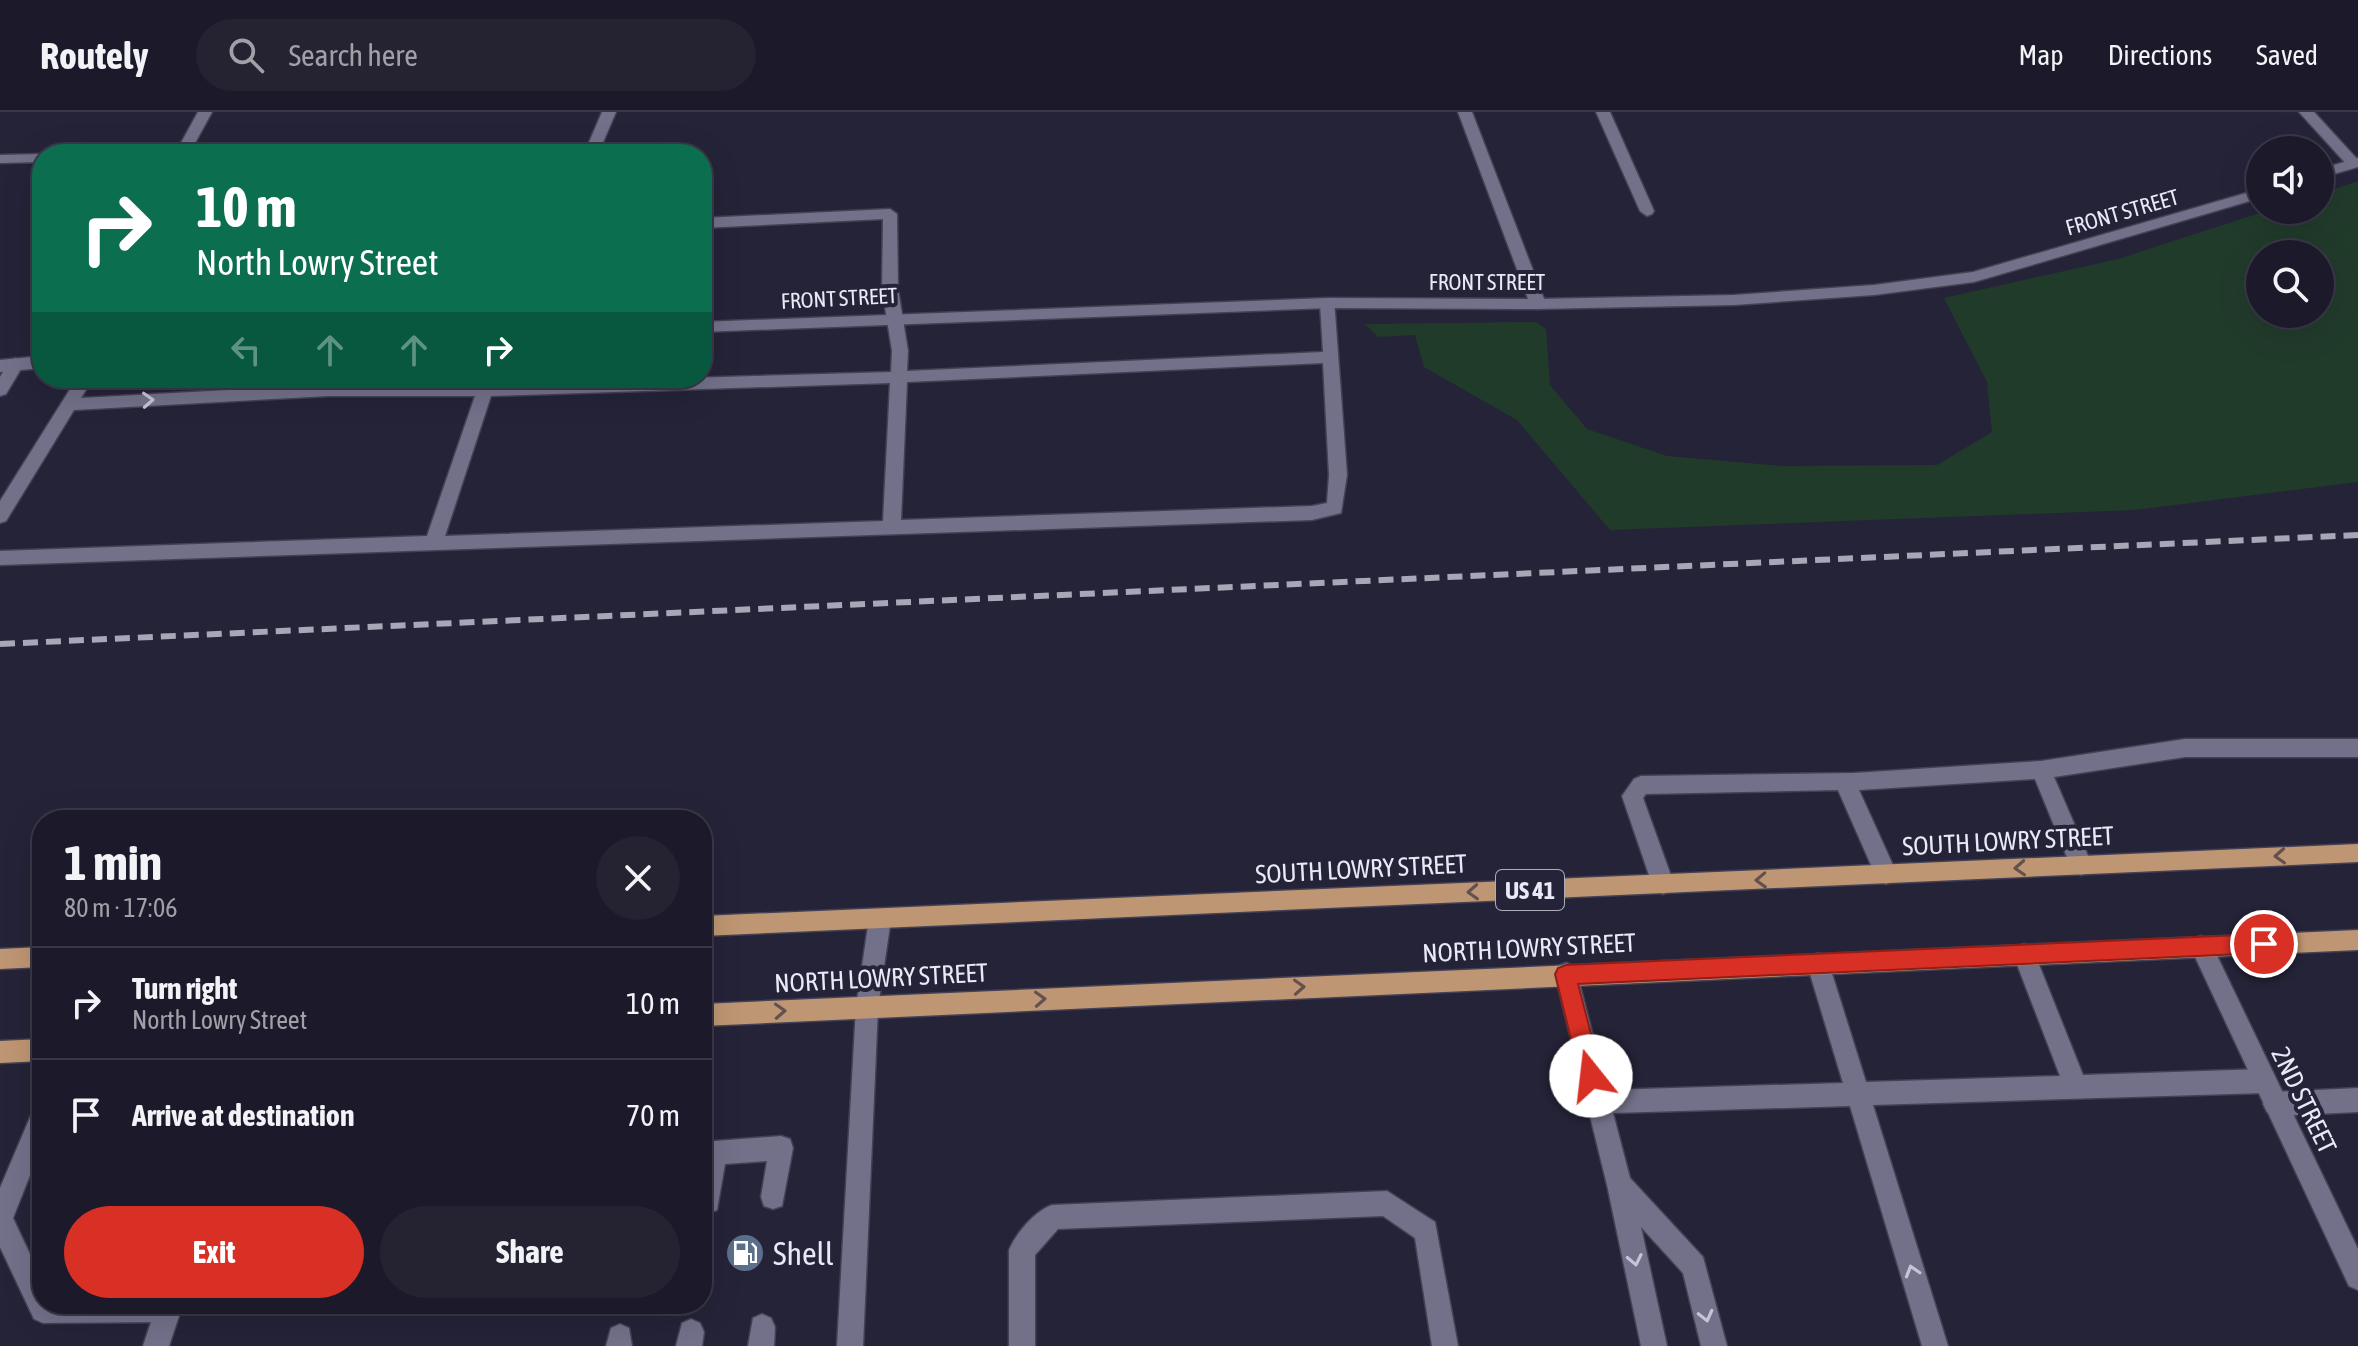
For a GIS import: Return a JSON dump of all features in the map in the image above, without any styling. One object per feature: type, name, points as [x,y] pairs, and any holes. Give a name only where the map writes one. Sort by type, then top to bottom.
[{"type":"main road","name":"SOUTH LOWRY STREET","points":[[712,926],[2358,853]]},
{"type":"main road","name":"NORTH LOWRY STREET","points":[[712,1015],[2358,940]]},
{"type":"main road","points":[[0,959],[32,957]]},
{"type":"main road","points":[[0,1052],[32,1050]]},
{"type":"street","points":[[187,144],[205,112]]},
{"type":"street","points":[[595,144],[609,112]]},
{"type":"street","points":[[1465,112],[1538,304]]},
{"type":"street","points":[[1603,112],[1647,211]]},
{"type":"street","points":[[2306,112],[2356,163],[2334,170]]},
{"type":"street","points":[[0,159],[32,158]]},
{"type":"street","name":"FRONT STREET","points":[[712,326],[893,317],[1328,303],[1538,304],[1734,300],[1874,290],[1974,277],[2246,197]]},
{"type":"street","points":[[712,223],[890,214],[893,317],[900,351],[892,528]]},
{"type":"street","points":[[0,558],[1312,513],[1335,508],[1338,475],[1328,303]]},
{"type":"street","points":[[712,383],[1331,357]]},
{"type":"street","points":[[0,390],[8,365],[32,363]]},
{"type":"street","points":[[0,516],[79,388]]},
{"type":"street","points":[[70,404],[280,388]]},
{"type":"street","points":[[434,388],[549,388]]},
{"type":"street","points":[[433,545],[485,390]]},
{"type":"street","points":[[1663,884],[1632,796],[1641,785],[1853,781],[2041,770],[2185,748],[2358,748]]},
{"type":"street","points":[[2041,770],[2081,865]]},
{"type":"street","points":[[1853,781],[1845,782],[1886,874]]},
{"type":"street","points":[[850,1346],[867,1007],[880,919]]},
{"type":"street","name":"2ND STREET","points":[[2201,946],[2358,1277]]},
{"type":"street","points":[[2024,954],[2076,1086]]},
{"type":"street","points":[[1818,964],[1935,1346]]},
{"type":"street","points":[[1566,974],[1619,1185],[1654,1346]]},
{"type":"street","points":[[1599,1102],[2264,1081]]},
{"type":"street","points":[[2275,1104],[2358,1100]]},
{"type":"street","points":[[32,1141],[0,1219],[32,1287]]},
{"type":"street","points":[[712,1154],[781,1148],[773,1197]]},
{"type":"street","points":[[1619,1185],[1694,1266],[1714,1346]]},
{"type":"street","points":[[1022,1346],[1022,1250],[1052,1217],[1387,1203],[1426,1231],[1445,1346]]},
{"type":"street","points":[[156,1346],[166,1314]]},
{"type":"green space","points":[[2358,181],[2358,482],[2135,510],[1610,530],[1517,420],[1424,367],[1415,335],[1378,337],[1365,324],[1536,322],[1546,329],[1550,385],[1587,429],[1667,456],[1782,466],[1937,465],[1992,432],[1987,382],[1944,298],[2118,259],[2246,217],[2246,224],[2334,224],[2334,189]]},
{"type":"railway","points":[[0,644],[2358,535]]},
{"type":"place","name":"Shell","points":[[745,1253]]},
{"type":"route","points":[[1591,1076],[1566,974],[2264,944]]}]
